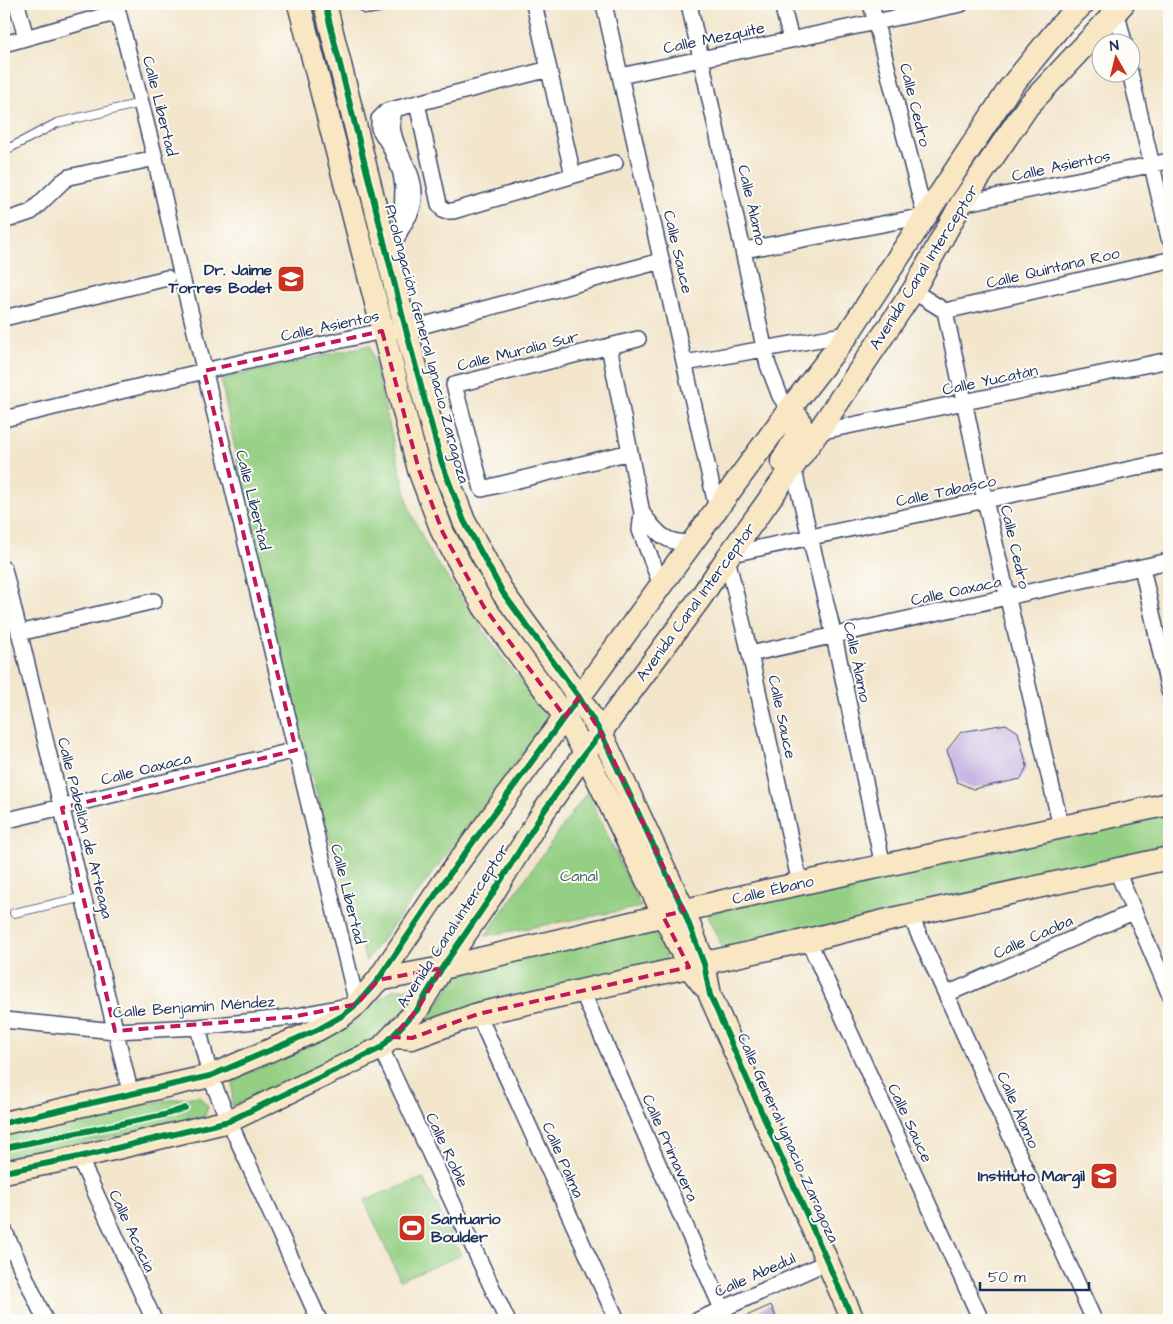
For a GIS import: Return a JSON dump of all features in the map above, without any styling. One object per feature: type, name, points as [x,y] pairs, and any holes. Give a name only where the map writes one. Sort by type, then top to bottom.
[{"type":"street","points":[[18,4],[26,38]]},
{"type":"street","name":"Prolongación General Ignacio Zaragoza","points":[[299,4],[419,470],[443,533],[484,607],[565,717],[674,914]]},
{"type":"street","name":"Prolongación General Ignacio Zaragoza","points":[[324,4],[441,461],[464,521],[503,593],[579,697],[601,733],[696,966]]},
{"type":"street","points":[[364,4],[367,6],[379,4]]},
{"type":"street","points":[[534,4],[573,175]]},
{"type":"street","name":"Calle Sauce","points":[[604,4],[717,509]]},
{"type":"street","name":"Calle Álamo","points":[[689,4],[772,378],[789,410]]},
{"type":"street","points":[[782,4],[791,40]]},
{"type":"street","name":"Calle Cedro","points":[[871,4],[925,216]]},
{"type":"street","name":"Calle Mezquite","points":[[620,76],[961,4]]},
{"type":"street","name":"Avenida Canal Interceptor","points":[[4,1123],[210,1076],[317,1030],[342,1016],[357,1004],[378,980],[444,882],[692,542],[789,410],[848,334],[1009,89],[1061,25],[1083,4]]},
{"type":"street","points":[[1119,7],[1123,32]]},
{"type":"street","name":"Avenida Canal Interceptor","points":[[4,1172],[79,1157],[229,1121],[387,1043],[417,1010],[442,968],[492,895],[542,814],[585,752],[702,597],[757,516],[818,432],[914,290],[961,204],[1028,106],[1119,7]]},
{"type":"street","points":[[4,44],[117,8]]},
{"type":"street","name":"Calle Libertad","points":[[117,8],[155,158],[204,371],[357,1004]]},
{"type":"street","points":[[389,260],[402,228],[411,215],[414,200],[414,188],[410,171],[393,132],[392,120],[394,109],[549,69]]},
{"type":"street","points":[[1132,82],[1169,238]]},
{"type":"street","points":[[417,103],[439,204],[444,211],[454,211],[615,163]]},
{"type":"street","points":[[4,221],[31,212],[62,182],[69,178],[155,158]]},
{"type":"street","name":"Calle Asientos","points":[[961,204],[1169,162]]},
{"type":"street","points":[[744,250],[925,216]]},
{"type":"street","name":"Calle Quintana Roo","points":[[945,311],[1169,260]]},
{"type":"street","name":"Calle Asientos","points":[[4,419],[382,331],[406,330],[661,261]]},
{"type":"street","points":[[4,318],[167,278]]},
{"type":"street","points":[[914,290],[945,311]]},
{"type":"street","name":"Calle Cedro","points":[[945,311],[1061,827]]},
{"type":"street","points":[[685,363],[848,334]]},
{"type":"street","points":[[833,409],[828,409],[821,405],[818,397],[841,353],[848,334]]},
{"type":"street","name":"Calle Muralia Sur","points":[[630,452],[482,489],[454,385],[638,339]]},
{"type":"street","points":[[609,346],[642,513],[640,530],[661,585]]},
{"type":"street","name":"Calle Yucatán","points":[[818,432],[1169,360]]},
{"type":"street","points":[[757,516],[769,485],[796,437],[800,424],[799,420],[789,410]]},
{"type":"street","name":"Calle Tabasco","points":[[729,556],[1169,460]]},
{"type":"street","name":"Calle Álamo","points":[[793,467],[834,636],[884,866]]},
{"type":"street","points":[[642,513],[656,532],[664,537],[673,542],[692,542]]},
{"type":"street","name":"Calle Sauce","points":[[729,556],[800,884]]},
{"type":"street","name":"Calle Oaxaca","points":[[750,654],[1169,561]]},
{"type":"street","points":[[1142,567],[1169,691]]},
{"type":"street","name":"Calle Pabellón de Arteaga","points":[[4,569],[131,1095]]},
{"type":"street","points":[[19,633],[154,601]]},
{"type":"street","name":"Calle Oaxaca","points":[[4,821],[296,750]]},
{"type":"street","name":"Calle Ébano","points":[[378,980],[442,968],[800,884],[1169,804]]},
{"type":"street","points":[[387,1043],[412,1038],[478,1014],[1169,858]]},
{"type":"street","points":[[1116,869],[1169,993]]},
{"type":"street","name":"Calle Caoba","points":[[946,994],[1133,912]]},
{"type":"street","name":"Calle Álamo","points":[[910,915],[1094,1320]]},
{"type":"street","name":"Calle Sauce","points":[[808,940],[981,1320]]},
{"type":"street","name":"Calle General Ignacio Zaragoza","points":[[696,966],[853,1320]]},
{"type":"street","name":"Calle Primavera","points":[[582,990],[725,1315]]},
{"type":"street","name":"Calle Benjamín Méndez","points":[[4,1020],[116,1031],[198,1027],[292,1017],[357,1004]]},
{"type":"street","name":"Calle Palma","points":[[478,1014],[617,1320]]},
{"type":"street","points":[[198,1027],[210,1076],[320,1320]]},
{"type":"street","name":"Calle Roble","points":[[387,1043],[506,1320]]},
{"type":"street","name":"Calle Acacia","points":[[79,1157],[154,1320]]},
{"type":"street","points":[[4,1230],[45,1320]]},
{"type":"street","name":"Calle Abedul","points":[[698,1320],[725,1315],[827,1262]]},
{"type":"lane","points":[[4,151],[58,123],[141,103]]},
{"type":"lane","points":[[14,913],[84,897]]},
{"type":"highlighted area","points":[[382,331],[419,470],[443,533],[484,607],[565,717],[579,697],[601,733],[684,911],[663,916],[689,967],[478,1014],[412,1038],[393,1037],[417,1010],[442,968],[378,980],[357,1004],[292,1017],[115,1031],[62,808],[296,750],[204,371]]},
{"type":"green space","points":[[370,345],[410,511],[429,551],[506,663],[546,710],[546,720],[533,740],[366,961],[307,761],[249,520],[221,379]]},
{"type":"green space","name":"Canal","points":[[587,792],[641,907],[485,936]]},
{"type":"green space","points":[[1169,813],[1169,853],[724,950],[706,914]]},
{"type":"green space","points":[[648,929],[665,948],[666,965],[424,1025],[458,975]]},
{"type":"green space","points":[[420,987],[388,1032],[294,1082],[232,1106],[233,1080],[352,1024],[377,1001],[394,989]]},
{"type":"green space","points":[[199,1096],[208,1107],[204,1118],[4,1159],[4,1134],[141,1104]]},
{"type":"green space","name":"Santuario Boulder","points":[[423,1178],[461,1255],[400,1280],[364,1200]]},
{"type":"building","points":[[1006,724],[1018,732],[1027,766],[1021,779],[973,789],[957,782],[947,750],[961,732]]},
{"type":"building","points":[[771,1305],[777,1320],[744,1320],[742,1318]]},
{"type":"cycle path","points":[[325,4],[406,330],[441,461],[464,521],[503,593],[579,697],[601,733],[684,911],[704,964],[710,995],[853,1320]]},
{"type":"cycle path","points":[[4,1123],[210,1076],[317,1030],[342,1016],[357,1004],[378,980],[444,882],[579,697]]},
{"type":"cycle path","points":[[4,1172],[79,1157],[229,1121],[381,1048],[417,1010],[442,968],[492,895],[542,814],[601,733]]},
{"type":"cycle path","points":[[4,1148],[164,1115],[185,1108]]},
{"type":"place","name":"Dr. Jaime Torres Bodet","points":[[291,279]]},
{"type":"place","name":"Instituto Margil","points":[[1104,1176]]},
{"type":"place","name":"Santuario Boulder","points":[[412,1228]]}]
